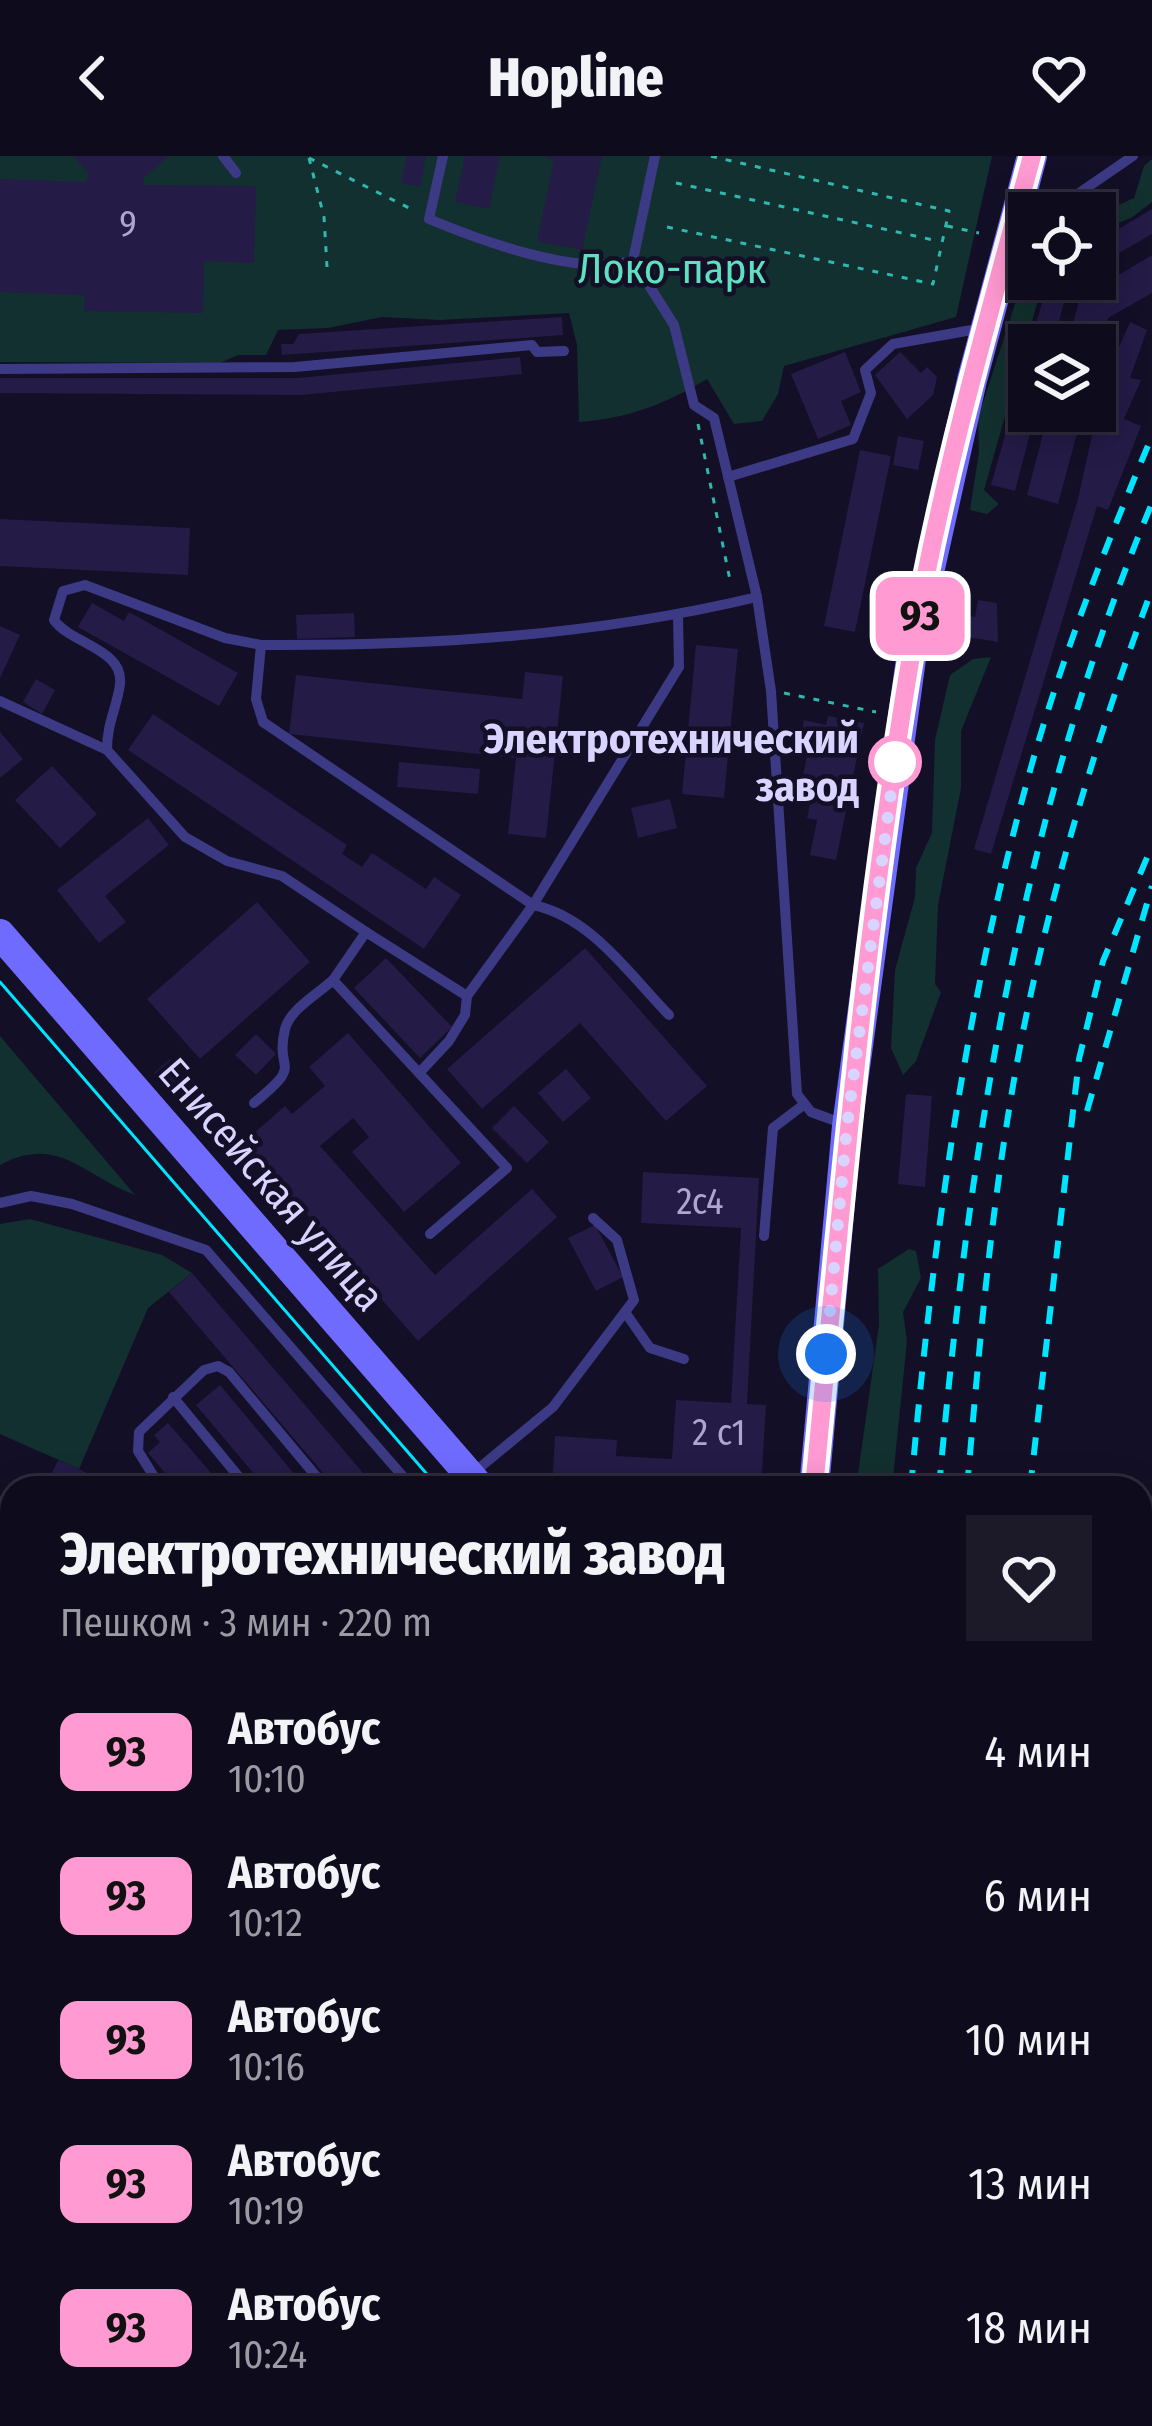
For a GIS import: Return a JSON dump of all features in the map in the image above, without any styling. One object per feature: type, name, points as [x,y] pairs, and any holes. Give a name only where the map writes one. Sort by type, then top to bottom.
[{"type":"main road","points":[[1026,192],[1032,156]]},
{"type":"main road","points":[[815,1476],[847,1126],[913,644],[986,328],[1008,265]]},
{"type":"main road","name":"Енисейская улица","points":[[0,934],[462,1476]]},
{"type":"main road","name":"Енисейская улица","points":[[0,959],[462,1476]]},
{"type":"lane","points":[[223,156],[236,173]]},
{"type":"lane","points":[[442,156],[430,219],[506,248],[605,265],[633,260]]},
{"type":"lane","points":[[656,156],[633,260],[674,325],[694,405],[714,418],[757,597],[772,691],[802,1106]]},
{"type":"lane","points":[[1081,192],[1133,156]]},
{"type":"lane","points":[[728,477],[853,440],[871,393],[865,370],[893,344],[986,328]]},
{"type":"lane","points":[[0,369],[295,367],[532,345],[537,352],[564,351]]},
{"type":"lane","points":[[107,750],[107,717],[120,691],[121,672],[110,657],[63,632],[54,620],[63,591],[86,585],[225,638],[261,644],[508,637],[678,616],[757,597]]},
{"type":"lane","points":[[421,1071],[457,1028],[467,996],[533,905],[679,667],[678,616]]},
{"type":"lane","points":[[261,644],[256,699],[263,722],[533,905],[561,911],[593,936],[668,1015]]},
{"type":"lane","points":[[0,701],[107,750],[185,837],[227,861],[282,876],[467,996]]},
{"type":"lane","points":[[254,1103],[282,1079],[289,1064],[285,1031],[291,1017],[333,980],[366,932]]},
{"type":"lane","points":[[333,980],[507,1168],[430,1234]]},
{"type":"lane","points":[[802,1106],[847,1126]]},
{"type":"lane","points":[[764,1236],[773,1128],[802,1106]]},
{"type":"lane","points":[[0,1203],[31,1196],[72,1204],[206,1250],[403,1476]]},
{"type":"lane","points":[[478,1476],[553,1407],[634,1300],[628,1264],[617,1240],[593,1218]]},
{"type":"lane","points":[[625,1312],[650,1348],[684,1359]]},
{"type":"lane","points":[[154,1476],[138,1451],[139,1432],[204,1370],[218,1366],[229,1372],[316,1476]]},
{"type":"lane","points":[[173,1397],[238,1476]]},
{"type":"path","points":[[667,227],[933,284],[949,211],[710,156]]},
{"type":"path","points":[[309,157],[430,219]]},
{"type":"path","points":[[309,157],[324,217],[327,267]]},
{"type":"path","points":[[676,183],[941,242]]},
{"type":"path","points":[[945,226],[979,233]]},
{"type":"path","points":[[694,405],[733,603]]},
{"type":"path","points":[[772,691],[876,712]]},
{"type":"green space","name":"Локо-парк","points":[[0,156],[992,156],[956,317],[784,366],[778,394],[762,421],[734,424],[707,379],[645,409],[579,422],[577,345],[569,313],[440,320],[382,317],[328,328],[278,330],[266,355],[238,355],[220,363],[0,362]]},
{"type":"green space","points":[[1152,159],[1152,202],[1116,224],[1116,206],[1134,198],[1144,166]]},
{"type":"green space","points":[[1016,300],[1038,300],[1031,324],[1009,324]]},
{"type":"green space","points":[[1008,326],[1008,406],[984,490],[999,504],[987,514],[970,510],[979,452],[978,418]]},
{"type":"green space","points":[[991,657],[961,731],[961,788],[938,905],[935,984],[941,992],[916,1061],[903,1075],[891,1048],[895,970],[915,897],[916,868],[932,833],[935,740],[950,675],[973,659]]},
{"type":"green space","points":[[0,1036],[135,1195],[54,1156],[20,1157],[0,1165]]},
{"type":"green space","points":[[30,1219],[162,1255],[192,1273],[148,1308],[79,1469],[0,1434],[0,1224]]},
{"type":"green space","points":[[909,1249],[916,1251],[921,1278],[903,1312],[907,1341],[893,1476],[858,1476],[879,1325],[878,1269]]},
{"type":"building","points":[[73,156],[169,156],[144,178],[144,185],[256,186],[254,263],[204,261],[203,313],[84,311],[85,295],[0,292],[0,179],[85,182],[90,175]]},
{"type":"building","points":[[407,156],[426,156],[420,187],[401,183]]},
{"type":"building","points":[[465,156],[500,156],[489,209],[455,202]]},
{"type":"building","points":[[545,156],[602,156],[582,250],[537,241],[554,160]]},
{"type":"building","points":[[1152,209],[1152,234],[1116,255],[1116,230]]},
{"type":"building","points":[[1152,255],[1152,293],[1108,318],[1106,324],[1073,324],[1079,300],[1116,300],[1116,276]]},
{"type":"building","points":[[1043,300],[1065,300],[1058,324],[1036,324]]},
{"type":"building","points":[[562,317],[563,335],[282,355],[281,344],[293,344],[299,334]]},
{"type":"building","points":[[1130,322],[1147,330],[1130,378],[1141,380],[1124,419],[1141,426],[1108,510],[1097,506],[991,854],[974,849],[1078,499],[1093,432],[1116,432],[1116,354]]},
{"type":"building","points":[[845,352],[861,392],[841,401],[851,425],[818,439],[791,374]]},
{"type":"building","points":[[900,352],[921,373],[927,367],[937,377],[933,395],[907,419],[875,375]]},
{"type":"building","points":[[520,357],[522,374],[301,395],[0,393],[0,378],[298,378]]},
{"type":"building","points":[[1008,425],[1008,432],[1030,432],[1015,491],[991,485]]},
{"type":"building","points":[[1044,432],[1077,432],[1058,504],[1027,495]]},
{"type":"building","points":[[898,436],[924,441],[918,470],[893,465]]},
{"type":"building","points":[[860,450],[891,456],[855,632],[824,626]]},
{"type":"building","points":[[0,519],[190,528],[188,575],[0,566]]},
{"type":"building","points":[[978,600],[997,603],[998,642],[943,633],[946,612],[975,617]]},
{"type":"building","points":[[92,603],[124,621],[129,612],[238,673],[219,706],[78,627]]},
{"type":"building","points":[[354,613],[355,637],[297,639],[296,615]]},
{"type":"building","points":[[0,626],[20,635],[0,678]]},
{"type":"building","points":[[696,645],[738,649],[724,798],[682,794]]},
{"type":"building","points":[[525,672],[563,676],[546,838],[508,834],[516,758],[289,734],[296,675],[522,699]]},
{"type":"building","points":[[36,679],[55,690],[42,714],[23,702]]},
{"type":"building","points":[[153,714],[347,845],[342,854],[362,867],[372,853],[426,889],[434,877],[461,895],[424,949],[128,750]]},
{"type":"building","points":[[828,716],[864,723],[836,860],[810,855],[817,820],[807,818],[813,789],[801,786],[807,756],[797,754],[804,720],[826,725]]},
{"type":"building","points":[[0,732],[23,759],[0,778]]},
{"type":"building","points":[[399,762],[480,769],[478,794],[397,787]]},
{"type":"building","points":[[52,766],[97,814],[60,848],[15,800]]},
{"type":"building","points":[[670,799],[677,828],[638,838],[631,808]]},
{"type":"building","points":[[148,818],[169,845],[105,896],[126,922],[99,943],[57,890]]},
{"type":"building","points":[[257,902],[310,962],[200,1059],[147,999]]},
{"type":"building","points":[[585,948],[707,1086],[666,1121],[580,1023],[482,1109],[447,1069]]},
{"type":"building","points":[[386,958],[452,1027],[420,1058],[354,988]]},
{"type":"building","points":[[348,1033],[461,1163],[404,1212],[352,1152],[369,1137],[353,1118],[320,1146],[435,1275],[532,1189],[557,1217],[418,1341],[244,1142],[285,1106],[292,1114],[325,1086],[309,1067]]},
{"type":"building","points":[[256,1034],[276,1054],[256,1075],[235,1055]]},
{"type":"building","points":[[170,1059],[188,1079],[172,1094],[154,1073]]},
{"type":"building","points":[[566,1069],[591,1098],[563,1122],[538,1093]]},
{"type":"building","points":[[906,1094],[932,1096],[925,1187],[898,1184]]},
{"type":"building","points":[[514,1106],[549,1142],[527,1163],[492,1128]]},
{"type":"building","points":[[643,1172],[759,1178],[747,1404],[766,1405],[762,1476],[553,1476],[555,1436],[617,1440],[616,1456],[672,1459],[676,1400],[731,1403],[741,1228],[641,1223]]},
{"type":"building","points":[[595,1225],[623,1277],[596,1291],[568,1238]]},
{"type":"building","points":[[192,1273],[366,1476],[326,1476],[169,1292]]},
{"type":"building","points":[[220,1385],[296,1476],[256,1476],[196,1405]]},
{"type":"building","points":[[168,1423],[214,1476],[168,1476],[148,1453],[160,1442],[154,1435]]},
{"type":"building","points":[[58,1460],[93,1476],[51,1476]]},
{"type":"tram line","points":[[0,982],[429,1476]]},
{"type":"railway","points":[[912,1476],[953,1130],[1005,866],[1069,648],[1152,436]]},
{"type":"railway","points":[[940,1476],[966,1236],[1007,987],[1067,742],[1152,503]]},
{"type":"railway","points":[[968,1476],[995,1209],[1033,982],[1067,849],[1152,589]]},
{"type":"railway","points":[[1031,1476],[1079,1059],[1103,961],[1152,846]]},
{"type":"railway","points":[[1087,1111],[1152,886]]},
{"type":"bus line","name":"93","points":[[815,1476],[847,1126],[913,644],[972,380],[1032,156]]},
{"type":"place","name":"Электротехнический завод","points":[[895,762]]},
{"type":"route","points":[[826,1354],[847,1126],[895,762]]}]
